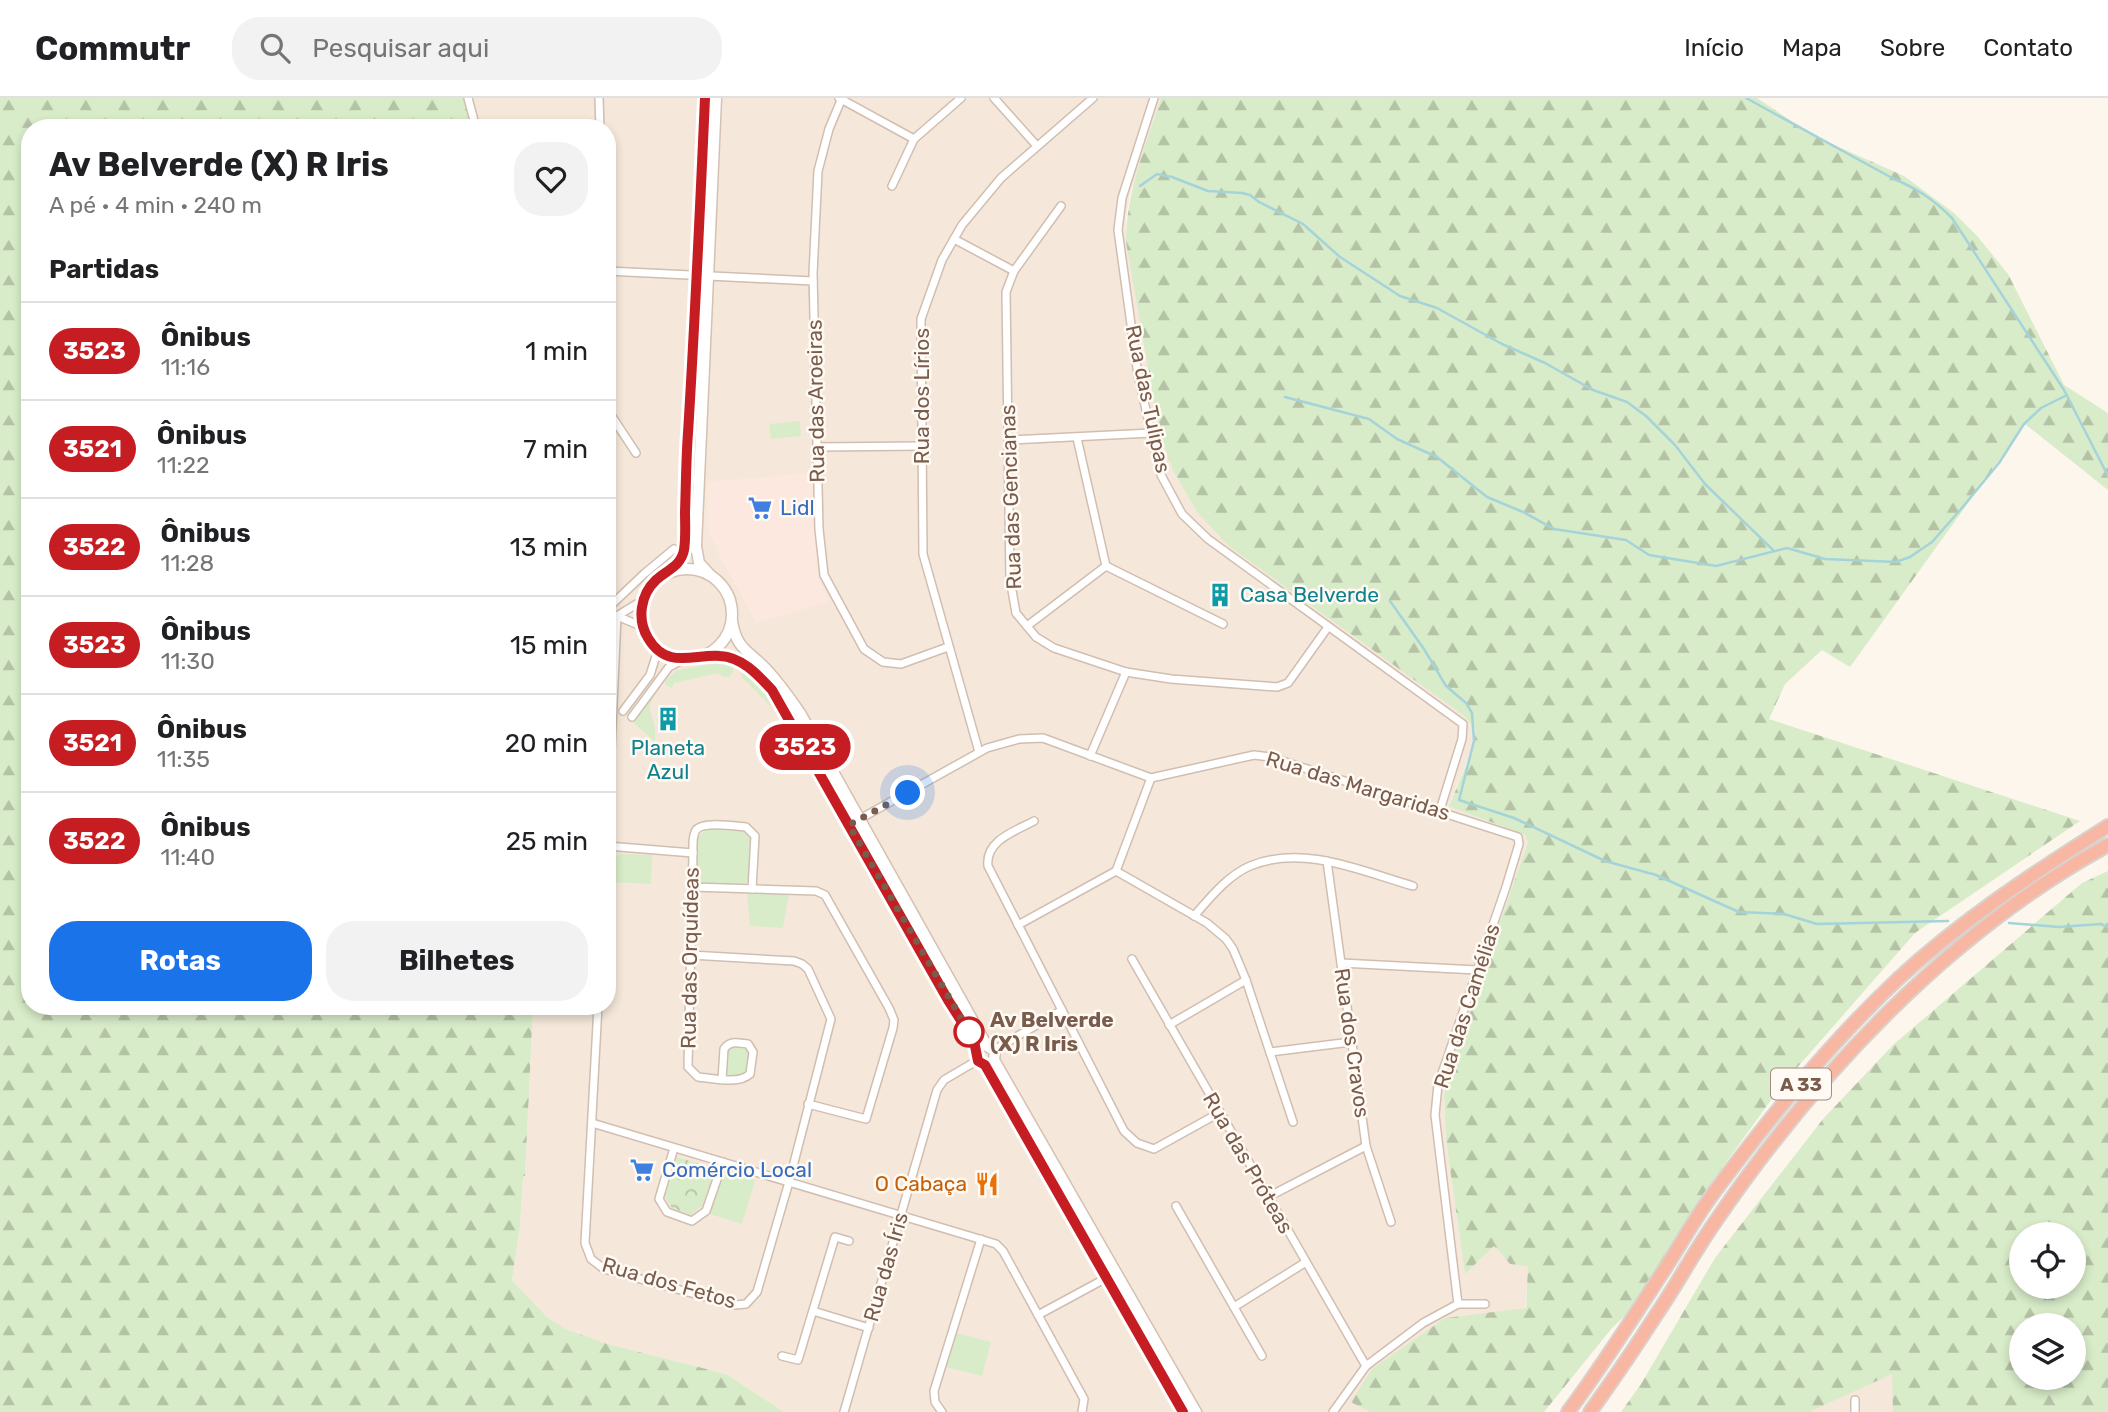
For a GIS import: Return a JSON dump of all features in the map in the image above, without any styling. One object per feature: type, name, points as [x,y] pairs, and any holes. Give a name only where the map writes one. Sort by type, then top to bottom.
[{"type":"highway","name":"A 33","points":[[1568,1412],[1607,1358],[1713,1194],[1772,1117],[1847,1030],[1899,978],[1972,918],[2108,826]]},
{"type":"highway","name":"A 33","points":[[1591,1412],[1657,1315],[1720,1214],[1768,1149],[1859,1042],[1961,947],[2019,902],[2108,845]]},
{"type":"main road","points":[[705,98],[684,550],[677,564],[657,580],[643,600],[643,627],[649,640],[670,656],[682,660],[721,656],[741,662],[772,690],[948,1000],[986,1055]]},
{"type":"main road","points":[[716,98],[696,546],[699,563],[728,594],[734,637],[782,686],[800,713],[986,1055],[1112,1275],[1196,1412]]},
{"type":"main road","points":[[667,573],[688,569],[710,575]]},
{"type":"main road","points":[[698,658],[720,645],[728,634],[732,621]]},
{"type":"main road","points":[[1112,1275],[1183,1412]]},
{"type":"street","points":[[468,98],[474,119]]},
{"type":"street","points":[[599,98],[600,119]]},
{"type":"street","points":[[841,98],[914,139]]},
{"type":"street","name":"Rua das Aroeiras","points":[[841,98],[829,129],[818,171],[813,281],[819,529],[824,575],[864,649],[883,662],[901,664],[948,647]]},
{"type":"street","points":[[892,186],[914,139],[961,98]]},
{"type":"street","points":[[994,98],[1037,146]]},
{"type":"street","name":"Rua dos Lírios","points":[[979,752],[923,554],[921,319],[942,260],[962,225],[1001,178],[1093,98]]},
{"type":"street","name":"Rua das Tulipas","points":[[1154,98],[1122,198],[1118,230],[1138,375],[1161,475],[1182,514],[1208,539],[1463,724],[1462,739],[1440,810]]},
{"type":"street","name":"Rua das Gencianas","points":[[1061,206],[1014,271],[1006,292],[1010,579],[1016,614],[1037,637],[1054,648],[1126,672],[1171,679],[1277,687],[1288,683],[1328,627]]},
{"type":"street","points":[[954,239],[1014,271]]},
{"type":"street","points":[[616,272],[813,281]]},
{"type":"street","points":[[616,423],[636,453]]},
{"type":"street","points":[[1009,440],[1152,433]]},
{"type":"street","points":[[1077,438],[1107,566]]},
{"type":"street","points":[[817,447],[922,446]]},
{"type":"street","points":[[616,600],[674,549]]},
{"type":"street","points":[[1107,566],[1223,624]]},
{"type":"street","points":[[1027,626],[1107,566]]},
{"type":"street","points":[[617,616],[643,600]]},
{"type":"street","points":[[617,616],[643,627]]},
{"type":"street","points":[[616,638],[617,616]]},
{"type":"street","points":[[624,711],[650,675],[659,650]]},
{"type":"street","points":[[632,717],[669,667],[682,660]]},
{"type":"street","points":[[1090,756],[1126,672]]},
{"type":"street","points":[[849,825],[979,752],[1019,739],[1043,738],[1151,778],[1116,871],[1018,925]]},
{"type":"street","name":"Rua das Margaridas","points":[[1151,778],[1254,755],[1315,770],[1518,837]]},
{"type":"street","points":[[1034,821],[997,842],[987,856],[988,866],[1124,1131],[1137,1143],[1154,1149],[1219,1113]]},
{"type":"street","points":[[616,847],[692,853],[695,832],[701,826],[749,828],[755,836],[751,889]]},
{"type":"street","name":"Rua das Camélias","points":[[1458,1304],[1435,1115],[1438,1085],[1510,876],[1519,844],[1518,837]]},
{"type":"street","name":"Rua das Orquídeas","points":[[692,853],[688,1067],[698,1077],[722,1079],[741,1080],[748,1075],[753,1052],[750,1045],[733,1042],[725,1047],[722,1079]]},
{"type":"street","points":[[1194,916],[1221,886],[1248,867],[1272,859],[1296,856],[1327,861],[1413,886]]},
{"type":"street","name":"Rua dos Cravos","points":[[1327,861],[1366,1146],[1391,1222]]},
{"type":"street","points":[[1116,871],[1207,923],[1226,939],[1246,980],[1293,1122]]},
{"type":"street","points":[[692,887],[816,891],[825,895],[870,973],[894,1020],[866,1119],[808,1104]]},
{"type":"street","points":[[691,955],[794,961],[802,964],[831,1019],[789,1182]]},
{"type":"street","name":"Rua das Próteas","points":[[1132,959],[1366,1366]]},
{"type":"street","points":[[1340,964],[1477,970]]},
{"type":"street","points":[[1169,1025],[1246,980]]},
{"type":"street","name":"Rua das Íris","points":[[844,1412],[940,1085],[952,1074],[1062,1010]]},
{"type":"street","name":"Rua dos Fetos","points":[[598,1015],[585,1243],[591,1259],[604,1269],[735,1305],[746,1304],[757,1293],[789,1182]]},
{"type":"street","points":[[1270,1052],[1351,1042]]},
{"type":"street","points":[[592,1123],[996,1244],[1003,1251],[1084,1399],[1082,1412]]},
{"type":"street","points":[[1268,1197],[1366,1146]]},
{"type":"street","points":[[674,1148],[659,1199],[667,1212],[692,1221],[706,1211],[723,1163]]},
{"type":"street","points":[[1176,1206],[1262,1356]]},
{"type":"street","points":[[782,1356],[798,1360],[835,1237],[849,1241]]},
{"type":"street","points":[[942,1412],[935,1402],[934,1391],[981,1239]]},
{"type":"street","points":[[1234,1307],[1306,1262]]},
{"type":"street","points":[[1038,1315],[1112,1275]]},
{"type":"street","points":[[1333,1412],[1366,1366],[1423,1323],[1458,1304],[1485,1304]]},
{"type":"street","points":[[813,1311],[869,1328]]},
{"type":"street","points":[[1855,1400],[1855,1412]]},
{"type":"shaded area","points":[[464,98],[1161,98],[1130,194],[1126,242],[1132,271],[1463,715],[1477,729],[1469,757],[1449,805],[1525,835],[1528,842],[1454,1053],[1444,1094],[1446,1140],[1465,1273],[1494,1246],[1510,1264],[1529,1265],[1525,1309],[1445,1318],[1352,1402],[1370,1412],[784,1412],[726,1374],[604,1343],[566,1329],[548,1318],[512,1280],[525,1175],[533,1015],[616,1015],[616,119],[470,119]]},
{"type":"shaded area","points":[[814,473],[818,579],[829,601],[757,623],[720,557],[708,528],[707,482]]},
{"type":"shaded area","points":[[1910,1342],[1907,1412],[1803,1412]]},
{"type":"green space","points":[[0,98],[464,98],[470,119],[21,119],[21,1015],[533,1015],[525,1176],[512,1280],[548,1318],[566,1329],[604,1343],[726,1374],[784,1412],[0,1412]]},
{"type":"green space","points":[[1161,98],[1757,98],[1814,136],[1904,176],[1954,213],[2008,274],[2064,385],[2108,413],[2108,490],[2025,424],[1850,667],[1822,650],[1785,684],[1769,719],[2080,821],[1915,933],[1781,1086],[1704,1193],[1632,1309],[1612,1328],[1544,1412],[1370,1412],[1351,1402],[1372,1369],[1445,1318],[1526,1308],[1528,1266],[1510,1264],[1494,1246],[1465,1274],[1446,1140],[1444,1094],[1454,1053],[1528,842],[1525,835],[1449,806],[1472,751],[1476,729],[1463,715],[1230,547],[1198,513],[1174,472],[1160,436],[1126,242],[1133,187]]},
{"type":"green space","points":[[800,421],[801,436],[771,439],[769,424]]},
{"type":"green space","points":[[724,662],[735,667],[729,677],[718,673],[674,683],[672,688],[666,685],[665,681],[677,670]]},
{"type":"green space","points":[[742,669],[765,690],[777,705],[775,707],[769,705],[741,676]]},
{"type":"green space","points":[[659,688],[649,706],[655,728],[655,742],[634,723]]},
{"type":"green space","points":[[707,829],[736,830],[750,837],[748,880],[745,884],[701,885],[696,881],[698,837]]},
{"type":"green space","points":[[620,854],[652,855],[651,884],[616,882],[616,857]]},
{"type":"green space","points":[[2108,871],[2108,1412],[1893,1412],[1892,1374],[1809,1412],[1621,1412],[1641,1384],[1715,1258],[1823,1119],[1893,1045],[2082,883]]},
{"type":"green space","points":[[747,892],[789,893],[783,928],[750,926]]},
{"type":"green space","points":[[730,1046],[745,1046],[750,1049],[747,1074],[741,1077],[725,1076],[726,1050]]},
{"type":"green space","points":[[677,1157],[716,1169],[702,1206],[691,1215],[672,1208],[665,1197]]},
{"type":"green space","points":[[732,1171],[755,1180],[742,1224],[710,1214],[723,1177]]},
{"type":"green space","points":[[956,1333],[991,1342],[982,1376],[946,1367]]},
{"type":"waterway","points":[[1746,98],[1918,191],[1952,218],[2064,390],[2108,476]]},
{"type":"waterway","points":[[1140,186],[1157,174],[1208,191],[1250,195],[1303,224],[1340,257],[1400,296],[1437,308],[1593,390],[1627,402],[1646,416],[1675,445],[1705,484],[1773,550]]},
{"type":"waterway","points":[[1285,397],[1369,419],[1397,439],[1437,457],[1487,497],[1554,529],[1626,540],[1649,555],[1716,566],[1787,548],[1825,559],[1896,562],[1910,557],[1932,542],[1961,509],[1999,463],[2024,424],[2041,408],[2067,395]]},
{"type":"waterway","points":[[1390,601],[1446,686],[1466,703],[1472,713],[1474,741],[1459,800],[1514,818],[1605,861],[1656,875],[1739,912],[1784,914],[1817,924],[1948,921]]},
{"type":"waterway","points":[[2009,923],[2059,927],[2101,924],[2108,927]]},
{"type":"bus line","name":"3523","points":[[705,98],[684,550],[677,564],[657,580],[643,600],[643,627],[649,640],[670,656],[682,660],[721,656],[741,662],[772,690],[974,1041],[978,1061],[985,1065],[1183,1412]]},
{"type":"place","name":"Lidl","points":[[760,508]]},
{"type":"place","name":"Casa Belverde","points":[[1220,595]]},
{"type":"place","name":"Planeta Azul","points":[[668,719]]},
{"type":"place","name":"Av Belverde (X) R Iris","points":[[969,1032]]},
{"type":"place","name":"Comércio Local","points":[[642,1170]]},
{"type":"place","name":"O Cabaça","points":[[987,1184]]},
{"type":"route","points":[[908,793],[849,825],[948,1000],[969,1032]]}]
